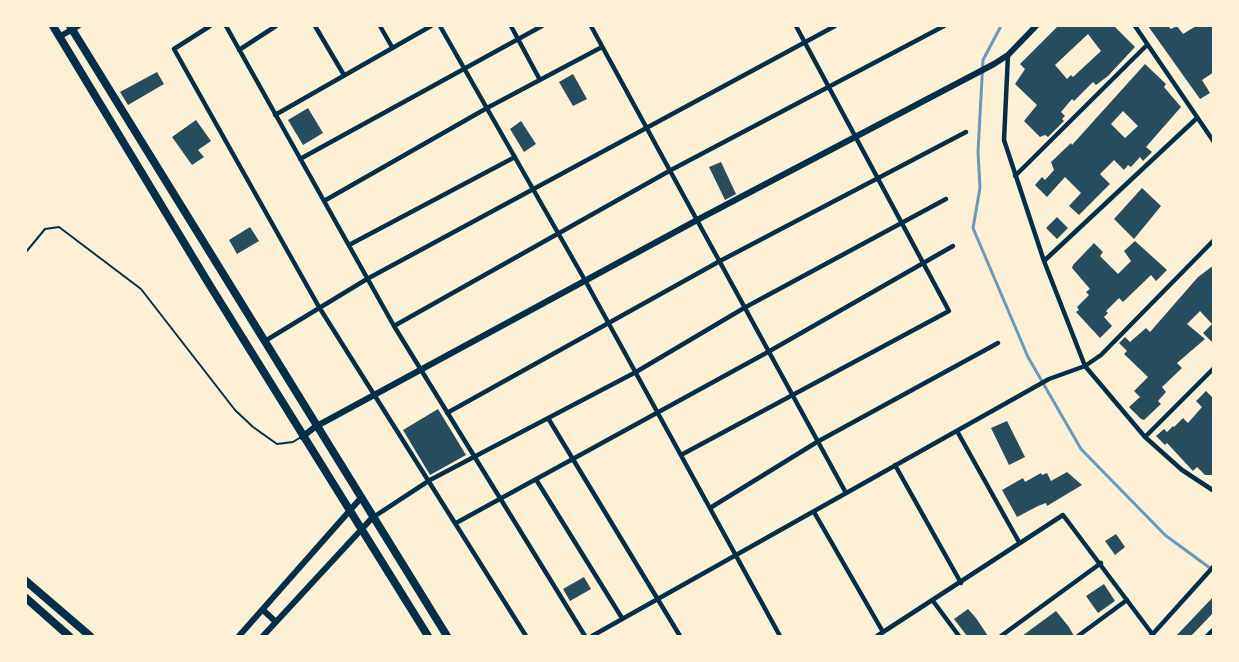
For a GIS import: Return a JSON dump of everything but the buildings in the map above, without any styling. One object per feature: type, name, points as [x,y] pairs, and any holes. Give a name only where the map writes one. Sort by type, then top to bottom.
[{"type":"main road","points":[[53,26],[302,437],[350,509],[428,636]]},
{"type":"main road","points":[[73,27],[315,427],[447,636]]},
{"type":"main road","points":[[26,580],[90,636]]},
{"type":"main road","points":[[26,598],[69,636]]},
{"type":"street","points":[[210,26],[174,49],[319,307],[430,480],[526,636]]},
{"type":"street","points":[[226,26],[393,326],[422,369],[473,457],[585,636]]},
{"type":"street","points":[[239,50],[276,26]]},
{"type":"street","points":[[315,26],[344,75]]},
{"type":"street","points":[[380,26],[392,48]]},
{"type":"street","points":[[275,115],[431,26]]},
{"type":"street","points":[[440,26],[586,282],[780,636]]},
{"type":"street","points":[[510,26],[540,80]]},
{"type":"street","points":[[300,159],[542,26]]},
{"type":"street","points":[[591,26],[699,219],[744,308],[846,494]]},
{"type":"street","points":[[681,455],[948,313],[949,309],[925,262],[796,26]]},
{"type":"street","points":[[265,341],[367,279],[534,191],[835,26]]},
{"type":"street","points":[[393,326],[559,235],[671,170],[944,26]]},
{"type":"street","points":[[302,437],[315,427],[699,219],[973,75],[1008,55],[1036,26]]},
{"type":"street","points":[[1135,26],[1214,142]]},
{"type":"street","points":[[59,37],[73,27]]},
{"type":"street","points":[[1015,176],[1148,45]]},
{"type":"street","points":[[324,201],[487,108],[602,47]]},
{"type":"street","points":[[1008,55],[1004,140],[1044,261],[1085,366],[1145,437],[1182,470],[1214,491]]},
{"type":"street","points":[[1044,261],[1197,118]]},
{"type":"street","points":[[447,413],[720,261],[966,132]]},
{"type":"street","points":[[349,245],[515,157]]},
{"type":"street","points":[[263,636],[361,528],[372,518],[430,480],[636,372],[744,308],[946,200]]},
{"type":"street","points":[[592,636],[655,598],[814,512],[1023,393],[1049,379],[1085,366],[1101,355],[1214,240]]},
{"type":"street","points":[[456,523],[658,414],[953,246]]},
{"type":"street","points":[[710,508],[817,442],[998,343]]},
{"type":"street","points":[[1145,437],[1214,368]]},
{"type":"street","points":[[548,418],[680,636]]},
{"type":"street","points":[[957,431],[1019,542]]},
{"type":"street","points":[[895,465],[961,584]]},
{"type":"street","points":[[537,481],[622,618]]},
{"type":"street","points":[[1208,489],[1214,483]]},
{"type":"street","points":[[239,636],[360,499]]},
{"type":"street","points":[[814,512],[883,632]]},
{"type":"street","points":[[877,636],[961,584],[1019,542],[1063,515],[1101,563],[1152,636],[1214,566]]},
{"type":"street","points":[[1000,636],[1101,563]]},
{"type":"street","points":[[1078,636],[1127,600]]},
{"type":"street","points":[[933,601],[959,636]]},
{"type":"street","points":[[262,610],[276,622]]},
{"type":"street","points":[[1207,636],[1214,629]]},
{"type":"lane","points":[[26,252],[45,229],[59,227],[141,290],[235,410],[259,433],[277,444],[284,445],[302,437]]},
{"type":"waterway","points":[[1001,26],[983,60],[978,152],[980,188],[973,228],[1028,357],[1081,449],[1165,535],[1214,571]]}]
